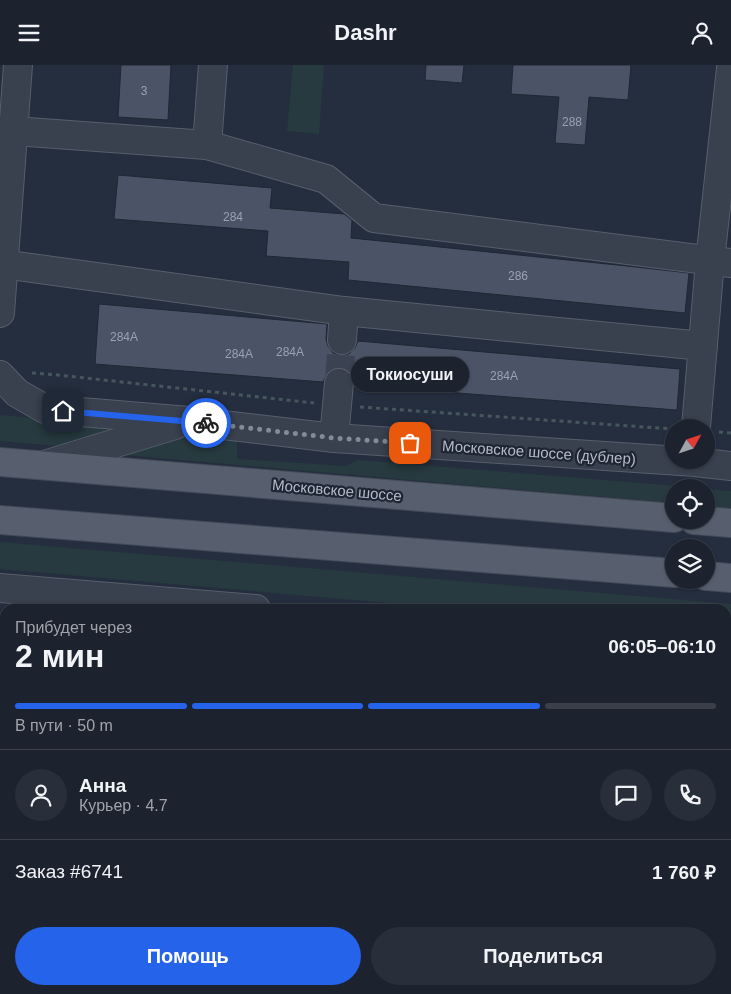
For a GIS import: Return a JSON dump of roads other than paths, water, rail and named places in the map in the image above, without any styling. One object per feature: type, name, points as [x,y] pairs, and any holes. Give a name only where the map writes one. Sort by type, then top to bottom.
[{"type":"main road","name":"Московское шоссе","points":[[0,462],[665,517]]},
{"type":"main road","points":[[0,520],[665,572]]},
{"type":"main road","points":[[715,522],[731,523]]},
{"type":"main road","points":[[715,577],[731,578]]},
{"type":"street","points":[[0,313],[6,131],[18,65]]},
{"type":"street","points":[[207,145],[213,65]]},
{"type":"street","points":[[697,419],[703,347],[721,262],[731,68]]},
{"type":"street","points":[[6,131],[207,145],[326,179],[374,218],[721,262]]},
{"type":"street","points":[[2,264],[344,311],[703,347]]},
{"type":"street","points":[[342,340],[344,311]]},
{"type":"street","name":"Московское шоссе (дублер)","points":[[0,375],[17,393],[45,409],[189,421],[334,438],[665,459]]},
{"type":"street","points":[[334,438],[339,383]]},
{"type":"street","points":[[44,465],[189,421]]},
{"type":"street","name":"Московское шоссе (дублер)","points":[[715,464],[731,466]]},
{"type":"street","points":[[0,588],[195,604]]},
{"type":"tunnel","points":[[339,383],[342,340]]},
{"type":"place","name":"Токиосуши","points":[[410,443]]}]
